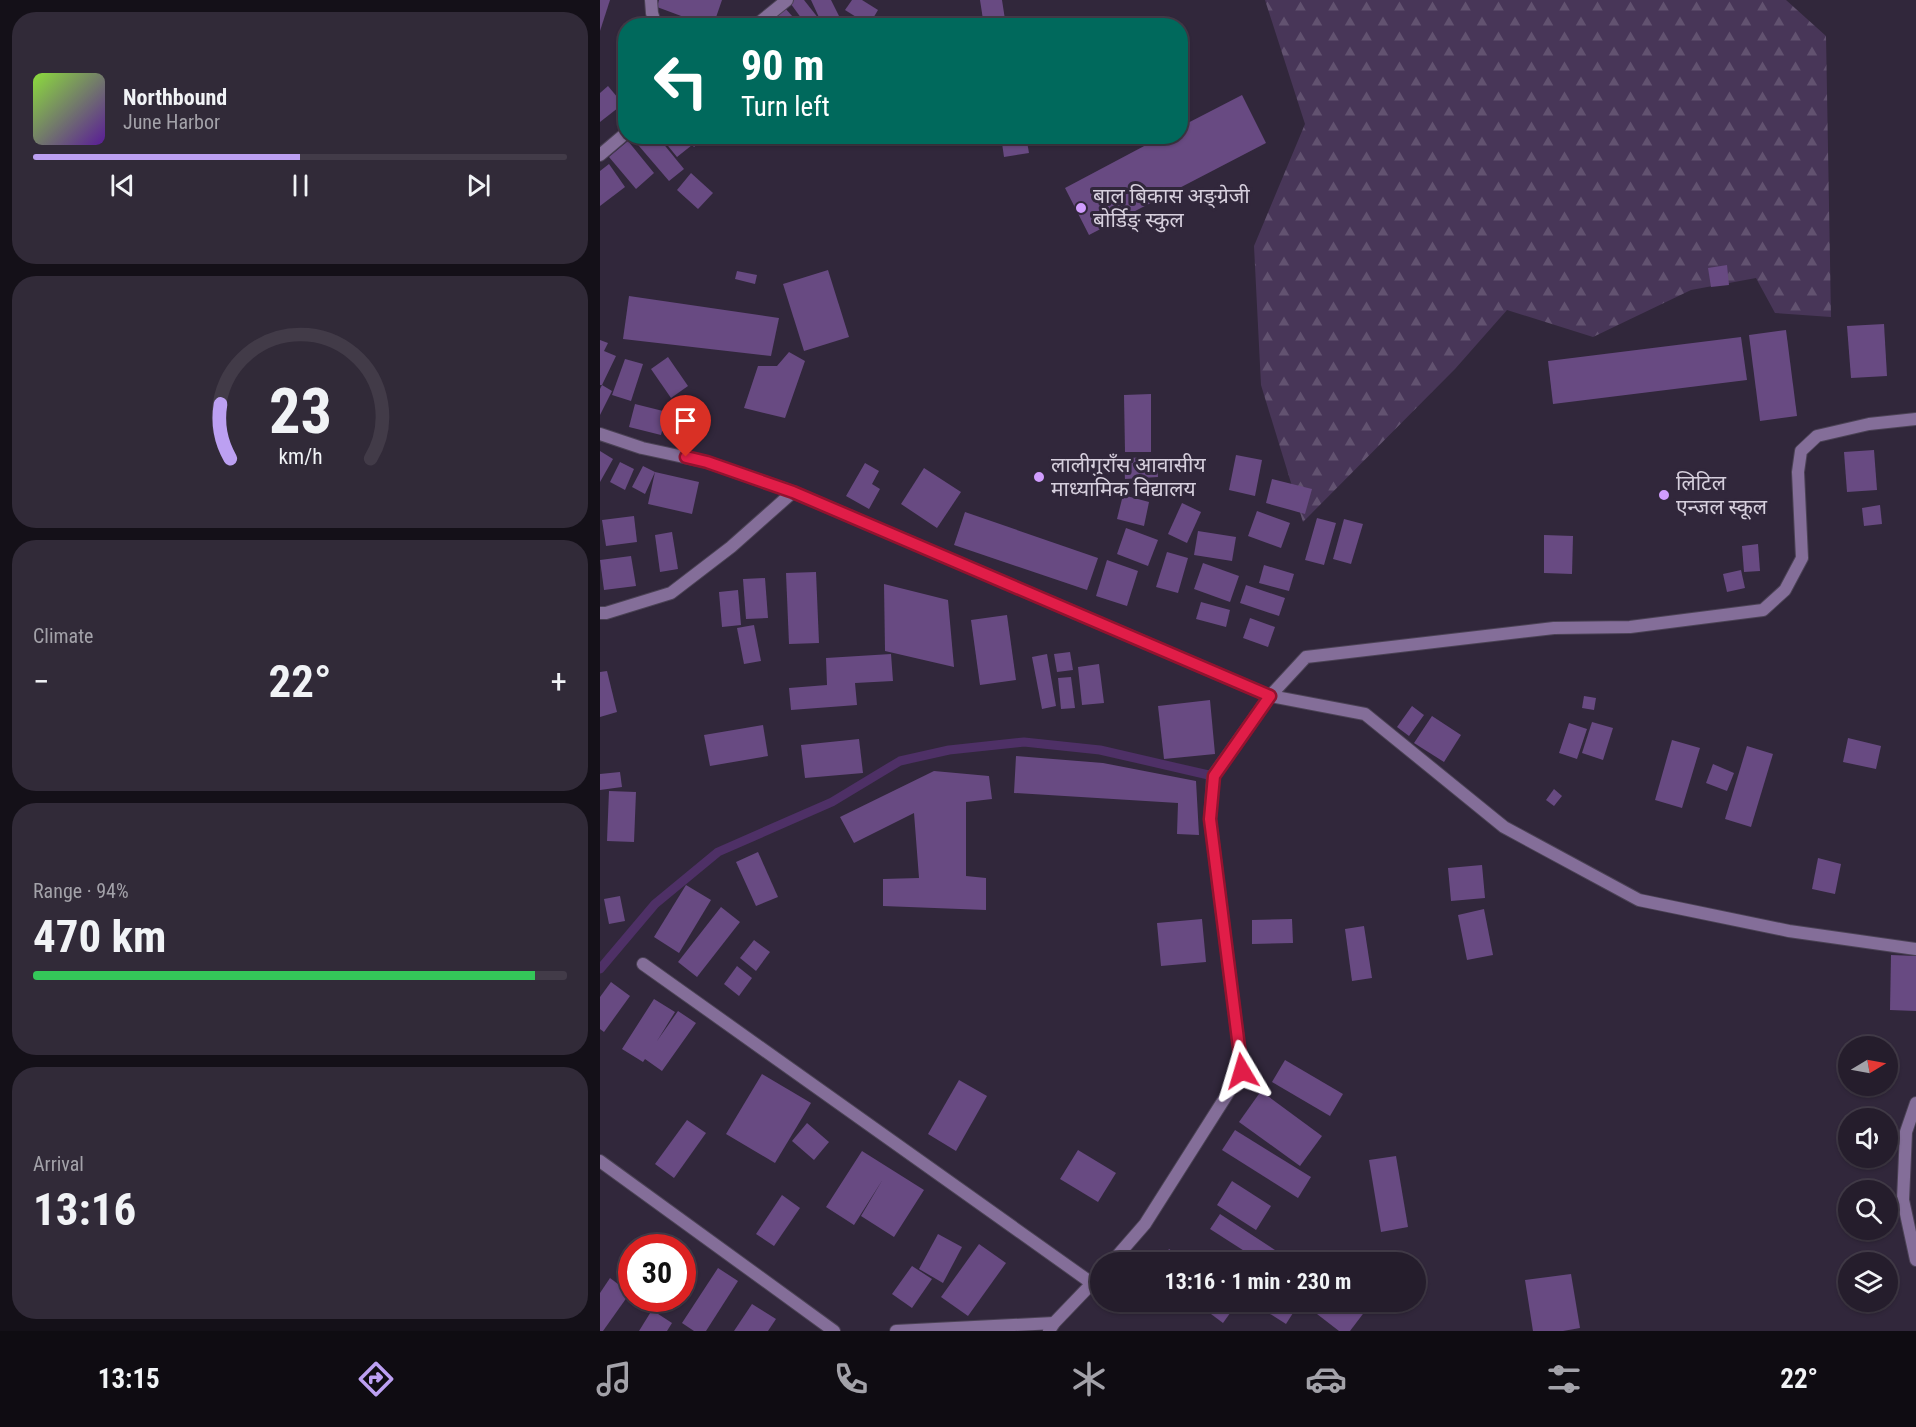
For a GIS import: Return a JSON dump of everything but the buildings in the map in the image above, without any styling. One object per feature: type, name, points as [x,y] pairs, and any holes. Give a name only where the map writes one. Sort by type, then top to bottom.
[{"type":"street","points":[[651,0],[654,18]]},
{"type":"street","points":[[765,18],[787,0]]},
{"type":"street","points":[[600,155],[618,140]]},
{"type":"street","points":[[1121,1252],[1145,1224],[1242,1071],[1210,819],[1214,776],[1270,696],[1306,657],[1554,628],[1630,627],[1763,610],[1785,590],[1802,558],[1797,472],[1801,451],[1817,436],[1869,424],[1916,419]]},
{"type":"street","points":[[600,434],[642,448],[707,462],[793,492],[1270,696],[1365,714],[1504,827],[1639,900],[1790,931],[1916,949]]},
{"type":"street","points":[[600,613],[671,593],[731,547],[793,492]]},
{"type":"street","points":[[643,963],[1090,1274]]},
{"type":"street","points":[[1916,1103],[1906,1132],[1903,1200],[1916,1260]]},
{"type":"street","points":[[600,1161],[834,1331]]},
{"type":"street","points":[[896,1331],[1052,1327],[1090,1286]]},
{"type":"green space","points":[[1265,0],[1786,0],[1826,36],[1831,317],[1775,313],[1756,278],[1691,290],[1593,337],[1507,310],[1455,369],[1303,522],[1261,385],[1254,246],[1305,124]]},
{"type":"waterway","points":[[600,969],[655,904],[718,852],[832,802],[900,761],[949,750],[1024,742],[1100,750],[1213,776]]},
{"type":"place","name":"बाल बिकास अङ्ग्रेजी बोर्डिङ् स्कुल","points":[[1081,208]]},
{"type":"place","name":"लालीगुराँस आवासीय माध्यामिक विद्यालय","points":[[1039,477]]},
{"type":"place","name":"लिटिल एन्जल स्कूल","points":[[1664,495]]},
{"type":"route","points":[[686,457],[793,492],[1270,696],[1214,776],[1210,819],[1242,1071]]}]
